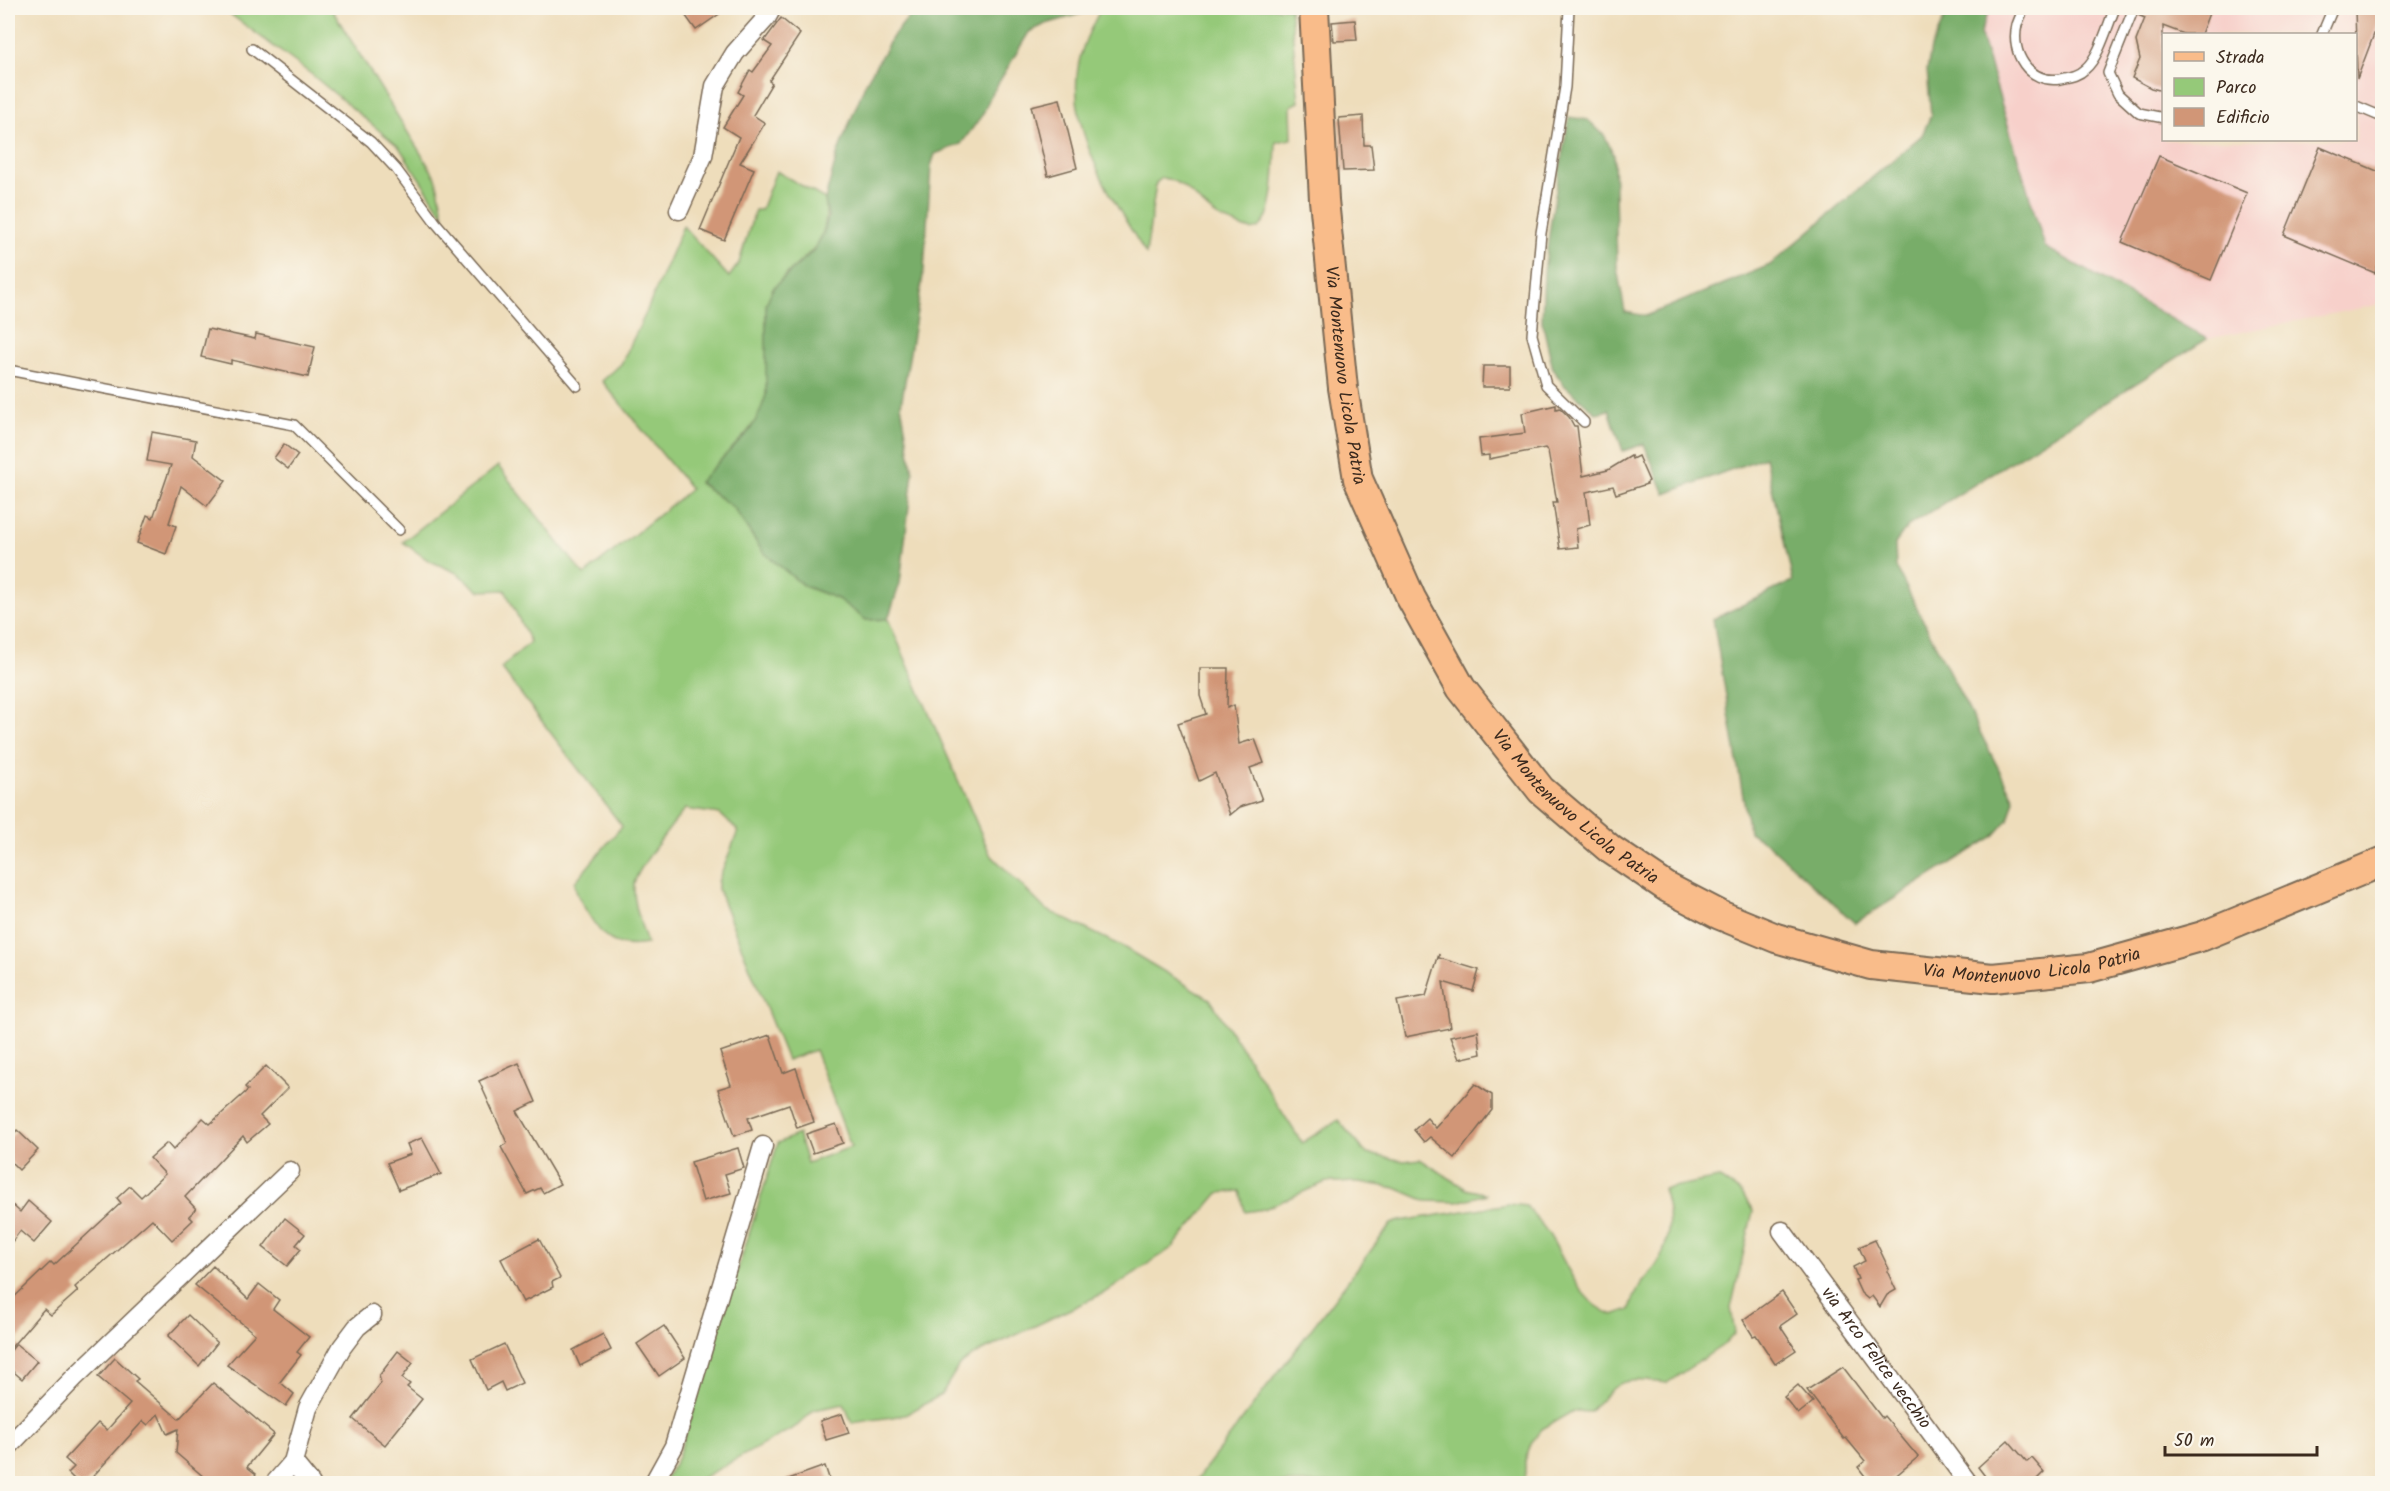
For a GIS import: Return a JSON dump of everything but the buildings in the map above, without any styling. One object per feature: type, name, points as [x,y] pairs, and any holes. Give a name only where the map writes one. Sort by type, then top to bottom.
[{"type":"main road","name":"Via Montenuovo Licola Patria","points":[[1314,8],[1324,200],[1343,388],[1358,480],[1411,598],[1461,688],[1541,790],[1610,849],[1668,888],[1720,915],[1776,938],[1871,965],[1993,978],[2089,968],[2203,936],[2382,862]]},
{"type":"street","points":[[679,210],[703,156],[716,86],[735,53],[767,17],[772,8]]},
{"type":"street","points":[[653,1484],[674,1446],[764,1146]]},
{"type":"street","points":[[8,1447],[74,1378],[290,1171]]},
{"type":"street","name":"via Arco Felice vecchio","points":[[1782,1231],[1969,1484]]},
{"type":"street","points":[[274,1484],[293,1462],[308,1408],[357,1326],[372,1315]]},
{"type":"street","points":[[293,1462],[311,1484]]},
{"type":"lane","points":[[1569,8],[1565,87],[1541,233],[1532,334],[1546,385],[1584,422]]},
{"type":"lane","points":[[2024,8],[2017,26],[2017,46],[2021,60],[2031,73],[2051,80],[2075,76],[2086,69],[2093,60],[2115,8]]},
{"type":"lane","points":[[2134,8],[2108,73],[2118,94],[2139,113],[2162,118]]},
{"type":"lane","points":[[2322,33],[2333,8]]},
{"type":"lane","points":[[252,49],[371,142],[396,169],[436,223],[577,386]]},
{"type":"lane","points":[[2357,107],[2382,117]]},
{"type":"lane","points":[[8,370],[294,425],[399,530]]},
{"type":"shaded area","points":[[1990,8],[2382,8],[2382,296],[2376,305],[2207,339],[2045,247],[1980,33]]},
{"type":"green space","points":[[222,8],[331,8],[436,178],[444,216],[399,147],[311,74]]},
{"type":"green space","points":[[916,8],[1101,8],[1046,24],[1029,32],[990,97],[983,114],[961,144],[935,154],[931,166],[924,270],[901,405],[913,472],[900,583],[888,619],[866,620],[838,599],[804,586],[763,552],[734,508],[699,482],[750,430],[760,412],[766,395],[766,304],[773,288],[814,250],[823,234],[828,217],[825,199],[838,152],[866,82],[893,36]]},
{"type":"green space","points":[[1101,8],[1290,8],[1299,102],[1291,106],[1292,139],[1276,142],[1271,203],[1263,224],[1256,229],[1251,229],[1219,217],[1184,187],[1162,178],[1156,183],[1146,254],[1118,208],[1093,159],[1078,107],[1077,81],[1081,54]]},
{"type":"green space","points":[[1949,8],[1990,8],[1980,33],[2045,247],[2207,339],[1908,526],[1895,544],[1896,567],[2014,799],[2008,820],[1993,837],[1855,923],[1768,844],[1749,832],[1713,619],[1793,581],[1765,457],[1665,494],[1644,444],[1623,451],[1609,410],[1596,413],[1564,385],[1553,369],[1542,321],[1544,272],[1569,117],[1588,120],[1604,135],[1614,155],[1617,268],[1625,312],[1646,316],[1770,265],[1922,135],[1931,115],[1927,70],[1931,48]]},
{"type":"green space","points":[[776,171],[825,199],[826,219],[822,234],[815,246],[785,275],[776,286],[767,304],[768,380],[766,397],[761,410],[747,433],[699,483],[734,508],[763,552],[804,586],[838,599],[866,620],[888,619],[990,854],[1045,909],[1123,947],[1210,999],[1302,1143],[1338,1120],[1367,1154],[1404,1161],[1420,1159],[1466,1189],[1487,1194],[1457,1202],[1426,1201],[1396,1188],[1359,1182],[1326,1182],[1264,1209],[1245,1212],[1240,1191],[1219,1193],[1173,1247],[1108,1291],[972,1356],[958,1367],[941,1395],[905,1415],[852,1423],[844,1404],[814,1410],[797,1426],[693,1483],[663,1483],[678,1457],[778,1143],[798,1134],[807,1163],[851,1147],[815,1050],[787,1060],[718,889],[718,882],[738,831],[720,814],[685,809],[648,858],[634,885],[636,908],[647,944],[626,945],[604,935],[581,901],[575,882],[622,826],[501,668],[530,642],[505,590],[479,591],[457,573],[428,560],[403,542],[498,466],[584,575],[691,489],[602,381],[621,364],[645,315],[683,226],[729,277],[739,263],[755,210],[761,210]]},
{"type":"green space","points":[[1718,1178],[1742,1193],[1753,1211],[1731,1308],[1735,1333],[1726,1343],[1667,1383],[1640,1380],[1623,1382],[1609,1392],[1590,1412],[1573,1411],[1542,1429],[1531,1443],[1525,1461],[1525,1483],[1194,1483],[1391,1224],[1509,1204],[1526,1206],[1550,1236],[1582,1292],[1601,1309],[1613,1315],[1630,1309],[1637,1291],[1657,1265],[1663,1253],[1668,1225],[1663,1189]]}]
